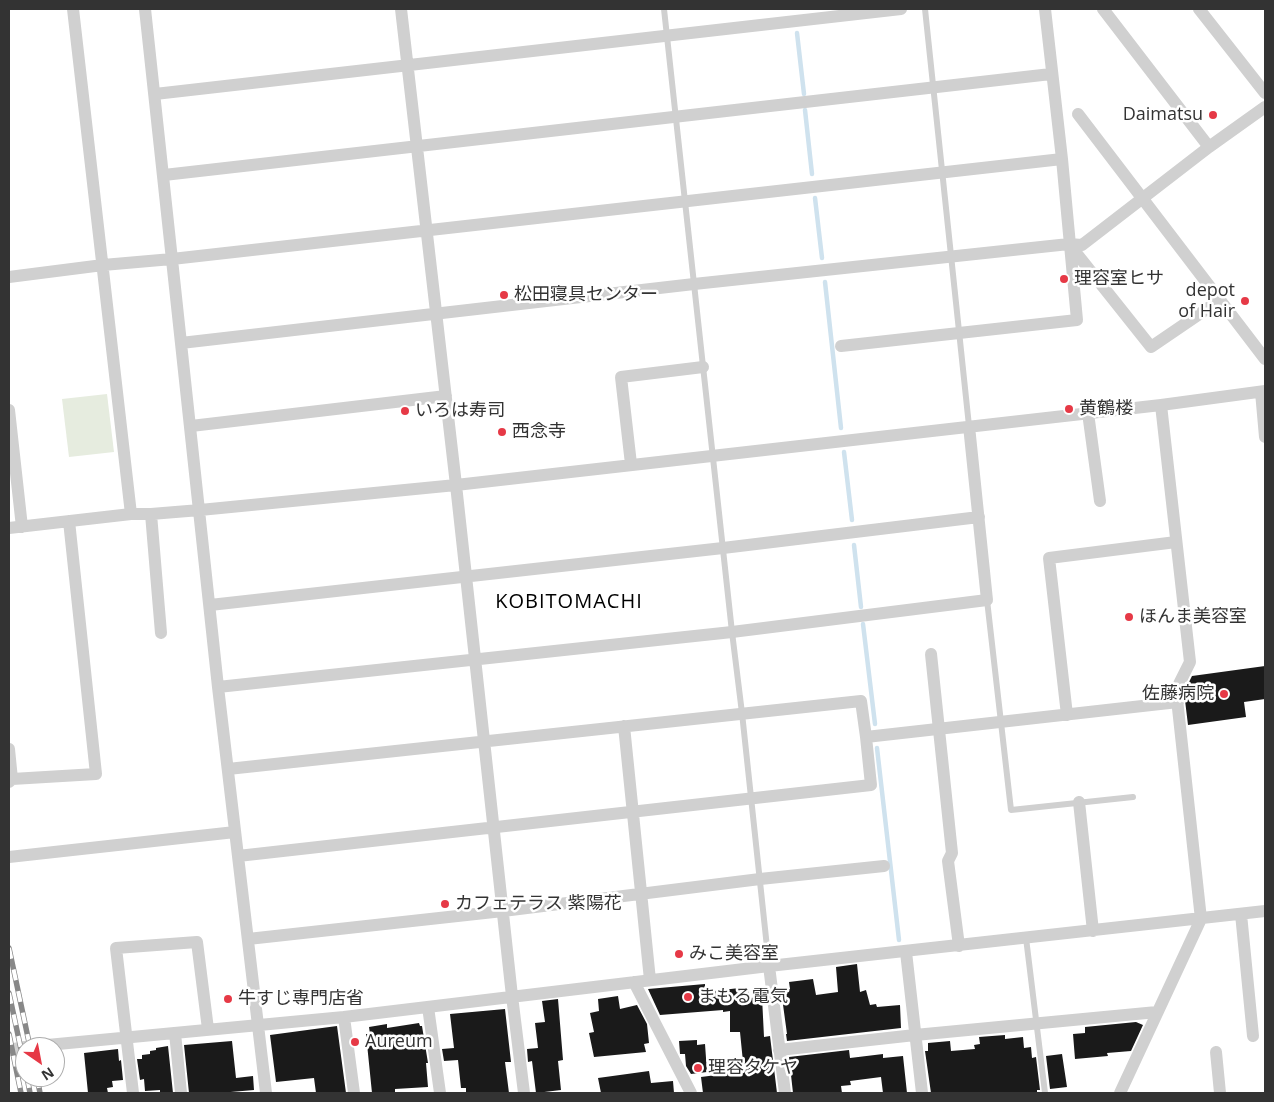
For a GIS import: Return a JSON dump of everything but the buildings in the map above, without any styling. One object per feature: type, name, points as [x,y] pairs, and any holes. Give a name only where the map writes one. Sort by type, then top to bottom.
[{"type":"street","points":[[73,9],[131,514]]},
{"type":"street","points":[[145,9],[218,687],[266,1093]]},
{"type":"street","points":[[401,9],[524,1093]]},
{"type":"street","points":[[155,94],[901,9]]},
{"type":"street","points":[[841,346],[1077,320],[1062,158],[1044,9]]},
{"type":"street","points":[[1103,9],[1209,147]]},
{"type":"street","points":[[1199,9],[1265,93]]},
{"type":"street","points":[[164,175],[1051,74]]},
{"type":"street","points":[[181,343],[694,284],[1082,244],[1209,147],[1265,107]]},
{"type":"street","points":[[1078,114],[1265,359]]},
{"type":"street","points":[[9,277],[1062,158]]},
{"type":"street","points":[[1069,244],[1151,347],[1220,300]]},
{"type":"street","points":[[631,464],[621,377],[703,367]]},
{"type":"street","points":[[9,528],[131,514],[200,510],[456,484],[1263,392],[1265,436]]},
{"type":"street","points":[[191,426],[446,396]]},
{"type":"street","points":[[1120,1093],[1201,919],[1176,690],[1190,662],[1161,405]]},
{"type":"street","points":[[9,410],[22,527]]},
{"type":"street","points":[[1088,413],[1100,501]]},
{"type":"street","points":[[218,687],[732,632],[987,600],[969,426]]},
{"type":"street","points":[[151,514],[161,633]]},
{"type":"street","points":[[210,605],[466,578],[979,517]]},
{"type":"street","points":[[9,749],[10,781],[96,774],[69,521]]},
{"type":"street","points":[[1067,714],[1049,558],[1176,542]]},
{"type":"street","points":[[931,654],[952,853],[948,861],[959,946]]},
{"type":"street","points":[[228,769],[861,701],[866,737],[871,784],[238,856]]},
{"type":"street","points":[[866,737],[1178,702]]},
{"type":"street","points":[[624,726],[650,980]]},
{"type":"street","points":[[1080,802],[1093,931]]},
{"type":"street","points":[[9,857],[236,832]]},
{"type":"street","points":[[248,939],[884,866]]},
{"type":"street","points":[[65,1043],[344,1017],[769,966],[1265,911]]},
{"type":"street","points":[[1241,914],[1253,1036]]},
{"type":"street","points":[[132,1093],[116,948],[197,942],[208,1030]]},
{"type":"street","points":[[906,952],[922,1093]]},
{"type":"street","points":[[769,966],[785,1093]]},
{"type":"street","points":[[634,982],[691,1093]]},
{"type":"street","points":[[428,1007],[440,1093]]},
{"type":"street","points":[[780,1050],[1158,1012]]},
{"type":"street","points":[[344,1017],[354,1093]]},
{"type":"street","points":[[175,1033],[181,1093]]},
{"type":"street","points":[[1216,1052],[1220,1093]]},
{"type":"lane","points":[[664,9],[769,966]]},
{"type":"lane","points":[[925,9],[969,426]]},
{"type":"lane","points":[[987,600],[1011,810],[1133,797]]},
{"type":"lane","points":[[1026,938],[1045,1093]]},
{"type":"shaded area","points":[[107,394],[114,452],[69,457],[62,399]]},
{"type":"waterway","points":[[797,33],[804,94]]},
{"type":"waterway","points":[[805,110],[812,174]]},
{"type":"waterway","points":[[815,198],[822,258]]},
{"type":"waterway","points":[[825,282],[841,428]]},
{"type":"waterway","points":[[844,452],[852,520]]},
{"type":"waterway","points":[[854,545],[861,607]]},
{"type":"waterway","points":[[863,624],[875,724]]},
{"type":"waterway","points":[[877,748],[899,940]]},
{"type":"railway","points":[[9,948],[28,1037]]},
{"type":"railway","points":[[9,993],[18,1037]]},
{"type":"railway","points":[[9,1034],[21,1093]]},
{"type":"railway","points":[[29,1087],[30,1093]]},
{"type":"railway","points":[[39,1087],[40,1093]]},
{"type":"place","name":"Daimatsu","points":[[1213,115]]},
{"type":"place","name":"理容室ヒサ","points":[[1064,279]]},
{"type":"place","name":"松田寝具センター","points":[[504,295]]},
{"type":"place","name":"depot of Hair","points":[[1245,301]]},
{"type":"place","name":"黄鶴楼","points":[[1069,409]]},
{"type":"place","name":"いろは寿司","points":[[405,411]]},
{"type":"place","name":"西念寺","points":[[502,432]]},
{"type":"place","name":"ほんま美容室","points":[[1129,617]]},
{"type":"place","name":"佐藤病院","points":[[1224,694]]},
{"type":"place","name":"カフェテラス 紫陽花","points":[[445,904]]},
{"type":"place","name":"みこ美容室","points":[[679,954]]},
{"type":"place","name":"まもる電気","points":[[688,997]]},
{"type":"place","name":"牛すじ専門店省","points":[[228,999]]},
{"type":"place","name":"Aureum","points":[[355,1042]]},
{"type":"place","name":"理容タケヤ","points":[[698,1068]]},
{"type":"district","name":"KOBITOMACHI","points":[[569,602]]}]
